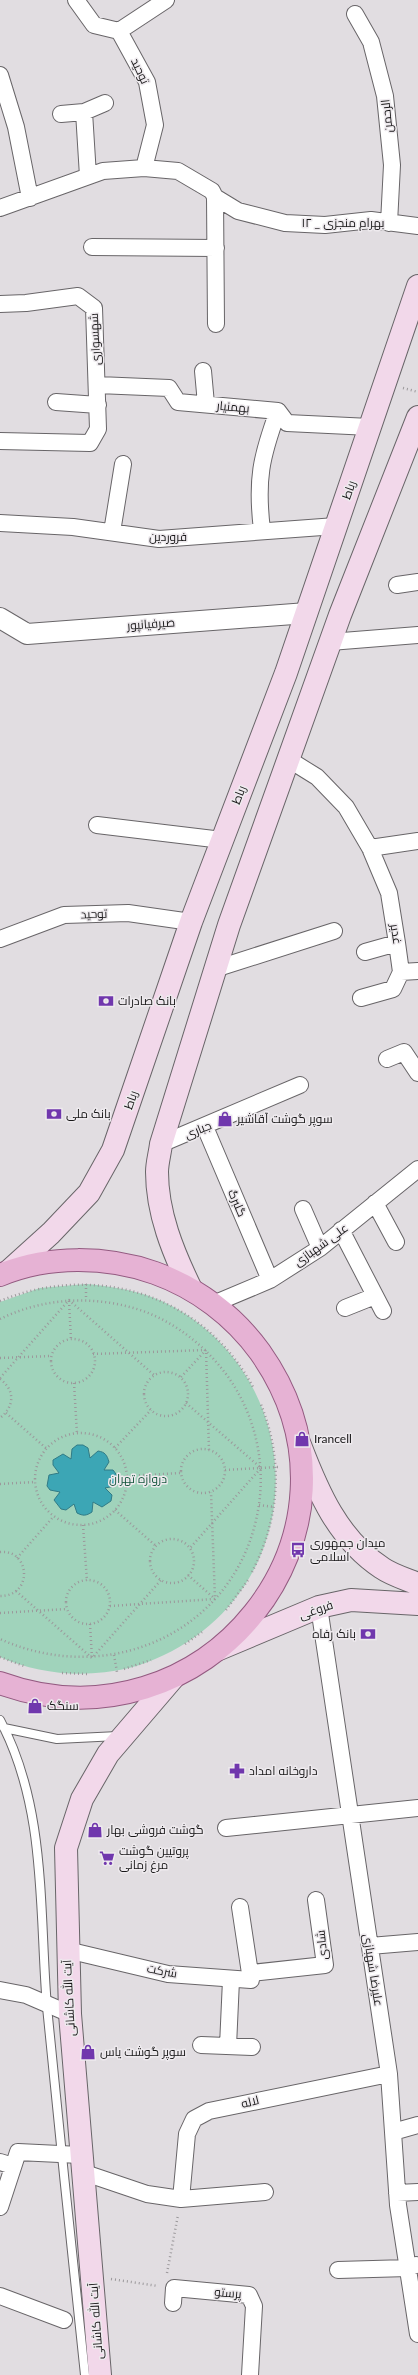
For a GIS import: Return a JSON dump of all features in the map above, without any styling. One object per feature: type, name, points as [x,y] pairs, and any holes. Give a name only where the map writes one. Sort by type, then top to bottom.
[{"type":"main road","name":"رباط","points":[[4,1273],[51,1234],[89,1193],[113,1150],[191,922],[307,613],[418,286]]},
{"type":"main road","points":[[190,1289],[174,1255],[162,1215],[157,1171],[161,1144],[215,969],[288,759],[340,614],[417,426]]},
{"type":"main road","points":[[307,613],[340,614]]},
{"type":"main road","points":[[4,1273],[60,1260],[114,1262],[154,1272],[190,1289],[213,1304],[252,1341],[268,1363],[288,1406],[297,1438],[321,1498],[352,1544],[388,1571],[418,1584]]},
{"type":"main road","points":[[0,1683],[43,1695],[95,1698],[148,1688],[173,1678],[197,1665],[219,1649],[240,1631],[257,1610],[272,1588],[284,1563],[293,1538],[298,1511],[300,1465],[297,1438]]},
{"type":"main road","points":[[375,1600],[373,1593],[376,1579],[388,1571]]},
{"type":"main road","name":"فروغی","points":[[219,1649],[319,1607],[351,1600],[375,1600],[418,1604]]},
{"type":"main road","name":"آیت الله کاشانی","points":[[100,2375],[92,2276],[75,2160],[67,1950],[66,1848],[82,1799],[108,1754],[173,1678]]},
{"type":"street","points":[[76,0],[94,25],[119,31],[166,0]]},
{"type":"street","name":"الرحمن","points":[[355,14],[371,42],[385,96],[392,164],[389,223]]},
{"type":"street","name":"توحید","points":[[119,31],[147,82],[155,125],[144,168]]},
{"type":"street","points":[[0,75],[16,127],[30,198]]},
{"type":"street","points":[[60,114],[84,112],[105,103]]},
{"type":"street","points":[[84,112],[88,176]]},
{"type":"street","name":"۱۲ _ بهرام منجزی","points":[[0,208],[102,170],[144,168],[178,171],[212,191],[215,197],[238,211],[285,223],[325,225],[371,220],[418,226]]},
{"type":"street","points":[[215,197],[216,324]]},
{"type":"street","points":[[92,247],[216,248]]},
{"type":"street","name":"شهسواری","points":[[0,304],[26,303],[78,296],[94,308],[98,386],[98,429],[90,443],[0,441]]},
{"type":"street","points":[[203,370],[206,404]]},
{"type":"street","name":"بهمنیار","points":[[98,386],[169,388],[178,402],[278,411]]},
{"type":"street","points":[[56,402],[98,405]]},
{"type":"street","points":[[278,411],[287,423],[370,427]]},
{"type":"street","points":[[262,530],[259,504],[259,478],[263,452],[278,411]]},
{"type":"street","points":[[112,532],[123,464]]},
{"type":"street","name":"فروردین","points":[[0,523],[73,527],[159,539],[262,530],[336,526]]},
{"type":"street","points":[[397,585],[418,582]]},
{"type":"street","name":"صیرفیانپور","points":[[0,618],[27,634],[307,613]]},
{"type":"street","points":[[330,642],[418,635]]},
{"type":"street","name":"غدیر","points":[[288,759],[317,777],[346,807],[370,848],[389,893],[401,972]]},
{"type":"street","points":[[97,825],[222,840]]},
{"type":"street","points":[[370,848],[418,841]]},
{"type":"street","name":"توحید","points":[[0,939],[64,915],[128,913],[191,922]]},
{"type":"street","points":[[215,969],[334,931]]},
{"type":"street","points":[[365,952],[397,942]]},
{"type":"street","points":[[362,998],[393,990],[401,972],[418,971]]},
{"type":"street","points":[[387,1059],[404,1052],[418,1073]]},
{"type":"street","name":"جباری","points":[[161,1144],[205,1127],[300,1085]]},
{"type":"street","name":"گلبرگ","points":[[205,1127],[270,1280]]},
{"type":"street","name":"علی شهبازی","points":[[213,1304],[270,1280],[320,1248],[418,1169]]},
{"type":"street","points":[[375,1203],[396,1242]]},
{"type":"street","points":[[303,1209],[320,1248]]},
{"type":"street","points":[[341,1230],[383,1311]]},
{"type":"street","points":[[345,1308],[375,1296]]},
{"type":"street","name":"علیرضا شهبازی","points":[[319,1607],[389,2074],[397,2193],[413,2266],[417,2327]]},
{"type":"street","points":[[226,1828],[418,1808]]},
{"type":"street","name":"شادی","points":[[251,1973],[325,1965],[316,1900]]},
{"type":"street","points":[[240,1906],[251,1973]]},
{"type":"street","points":[[370,1946],[418,1942]]},
{"type":"street","name":"شرکت","points":[[67,1950],[168,1974],[232,1980],[251,1980],[251,1973]]},
{"type":"street","points":[[228,2046],[232,1980]]},
{"type":"street","points":[[0,1990],[26,1995],[70,2014]]},
{"type":"street","points":[[201,2045],[252,2047]]},
{"type":"street","name":"لاله","points":[[181,2199],[187,2134],[194,2118],[209,2111],[389,2074]]},
{"type":"street","points":[[393,2132],[418,2126]]},
{"type":"street","points":[[0,2208],[7,2164],[18,2152],[75,2160],[147,2194],[181,2199],[265,2192]]},
{"type":"street","points":[[397,2193],[418,2192]]},
{"type":"street","points":[[338,2270],[413,2266]]},
{"type":"street","name":"پرستو","points":[[170,2292],[249,2295],[253,2299],[254,2306],[250,2375]]},
{"type":"street","points":[[0,2296],[64,2320]]},
{"type":"lane","name":"آیت الله کاشانی","points":[[0,1720],[24,1782],[34,1819],[47,2004],[75,2160],[85,2375]]},
{"type":"lane","points":[[4,1728],[58,1739],[124,1735]]},
{"type":"path","points":[[0,1302],[40,1288],[63,1285],[110,1286],[151,1297],[178,1310],[217,1339],[233,1356],[256,1392]]},
{"type":"path","points":[[69,1300],[71,1340]]},
{"type":"path","points":[[69,1300],[154,1375]]},
{"type":"path","points":[[0,1418],[11,1406],[11,1390],[0,1378],[69,1300]]},
{"type":"path","points":[[0,1319],[34,1306],[69,1300],[108,1302],[150,1314],[170,1324],[206,1350],[219,1364],[240,1395],[254,1430],[261,1468],[259,1505],[248,1546],[239,1564],[215,1599],[190,1622],[162,1639],[130,1651],[92,1658],[53,1656],[34,1652],[0,1639]]},
{"type":"path","points":[[71,1340],[85,1343],[93,1354],[93,1370],[88,1377],[74,1383],[66,1382],[56,1375],[51,1364],[51,1356],[58,1344],[71,1340]]},
{"type":"path","points":[[93,1354],[206,1350]]},
{"type":"path","points":[[181,1377],[206,1350]]},
{"type":"path","points":[[206,1350],[209,1450]]},
{"type":"path","points":[[0,1358],[51,1356]]},
{"type":"path","points":[[168,1372],[181,1377],[188,1389],[186,1403],[181,1410],[166,1416],[151,1410],[146,1404],[145,1388],[154,1375],[168,1372]]},
{"type":"path","points":[[74,1383],[77,1434]]},
{"type":"path","points":[[222,1614],[238,1596],[262,1554],[270,1531],[274,1507],[276,1467],[267,1420],[258,1397]]},
{"type":"path","points":[[186,1403],[261,1468]]},
{"type":"path","points":[[115,1448],[151,1410]]},
{"type":"path","points":[[6,1413],[47,1449]]},
{"type":"path","points":[[77,1434],[102,1438],[115,1448],[122,1459],[127,1476],[123,1498],[115,1510],[97,1522],[83,1525],[65,1522],[54,1516],[39,1498],[35,1482],[36,1468],[47,1449],[58,1440],[77,1434]]},
{"type":"path","points":[[209,1450],[221,1457],[225,1470],[222,1483],[211,1492],[203,1493],[191,1490],[183,1481],[181,1473],[186,1457],[193,1452],[209,1450]]},
{"type":"path","points":[[225,1470],[300,1465]]},
{"type":"path","points":[[190,1548],[261,1468]]},
{"type":"path","points":[[127,1476],[181,1473]]},
{"type":"path","points":[[0,1484],[35,1482]]},
{"type":"path","points":[[211,1492],[215,1599]]},
{"type":"path","points":[[115,1510],[156,1546]]},
{"type":"path","points":[[17,1558],[54,1516]]},
{"type":"path","points":[[83,1525],[87,1581]]},
{"type":"path","points":[[169,1539],[184,1542],[190,1548],[194,1562],[188,1575],[176,1582],[161,1580],[155,1575],[150,1560],[156,1546],[169,1539]]},
{"type":"path","points":[[0,1552],[10,1553],[17,1558],[22,1564],[24,1578],[16,1591],[0,1596]]},
{"type":"path","points":[[188,1575],[215,1599]]},
{"type":"path","points":[[92,1658],[161,1580]]},
{"type":"path","points":[[87,1581],[95,1582],[107,1591],[110,1606],[103,1619],[90,1624],[76,1620],[67,1609],[66,1601],[73,1587],[87,1581]]},
{"type":"path","points":[[16,1591],[92,1658]]},
{"type":"path","points":[[110,1606],[215,1599]]},
{"type":"path","points":[[0,1613],[67,1609]]},
{"type":"path","points":[[90,1624],[92,1658]]},
{"type":"path","points":[[179,1647],[204,1631]]},
{"type":"path","points":[[0,1657],[32,1668]]},
{"type":"path","points":[[109,1672],[140,1665],[157,1658]]},
{"type":"path","points":[[55,1672],[94,1674]]},
{"type":"path","points":[[92,2276],[170,2292],[181,2199]]},
{"type":"green space","name":"دروازه تهران","points":[[86,1284],[123,1289],[157,1299],[179,1310],[212,1334],[238,1364],[257,1397],[270,1434],[276,1472],[273,1511],[263,1549],[245,1585],[222,1613],[195,1637],[164,1655],[129,1668],[80,1674],[31,1668],[0,1657],[0,1302],[40,1288]]},
{"type":"water","points":[[77,1445],[83,1445],[88,1448],[90,1458],[98,1451],[104,1453],[109,1462],[104,1470],[113,1470],[117,1478],[115,1486],[105,1488],[112,1495],[111,1501],[102,1507],[93,1502],[92,1512],[84,1515],[77,1513],[74,1504],[66,1510],[61,1509],[54,1500],[60,1492],[50,1490],[47,1486],[49,1475],[59,1473],[53,1465],[53,1460],[63,1454],[71,1459],[72,1449]]},
{"type":"place","name":"بانک صادرات","points":[[106,1001]]},
{"type":"place","name":"بانک ملی","points":[[54,1114]]},
{"type":"place","name":"سوپر گوشت آقاشیر","points":[[225,1119]]},
{"type":"place","name":"Irancell","points":[[302,1439]]},
{"type":"place","name":"میدان جمهوری اسلامی","points":[[298,1550]]},
{"type":"place","name":"بانک رفاه","points":[[368,1634]]},
{"type":"place","name":"سنگک","points":[[35,1706]]},
{"type":"place","name":"داروخانه امداد","points":[[237,1771]]},
{"type":"place","name":"گوشت فروشی بهار","points":[[95,1830]]},
{"type":"place","name":"پروتیین گوشت مرغ زمانی","points":[[107,1858]]},
{"type":"place","name":"سوپر گوشت یاس","points":[[88,2052]]}]
